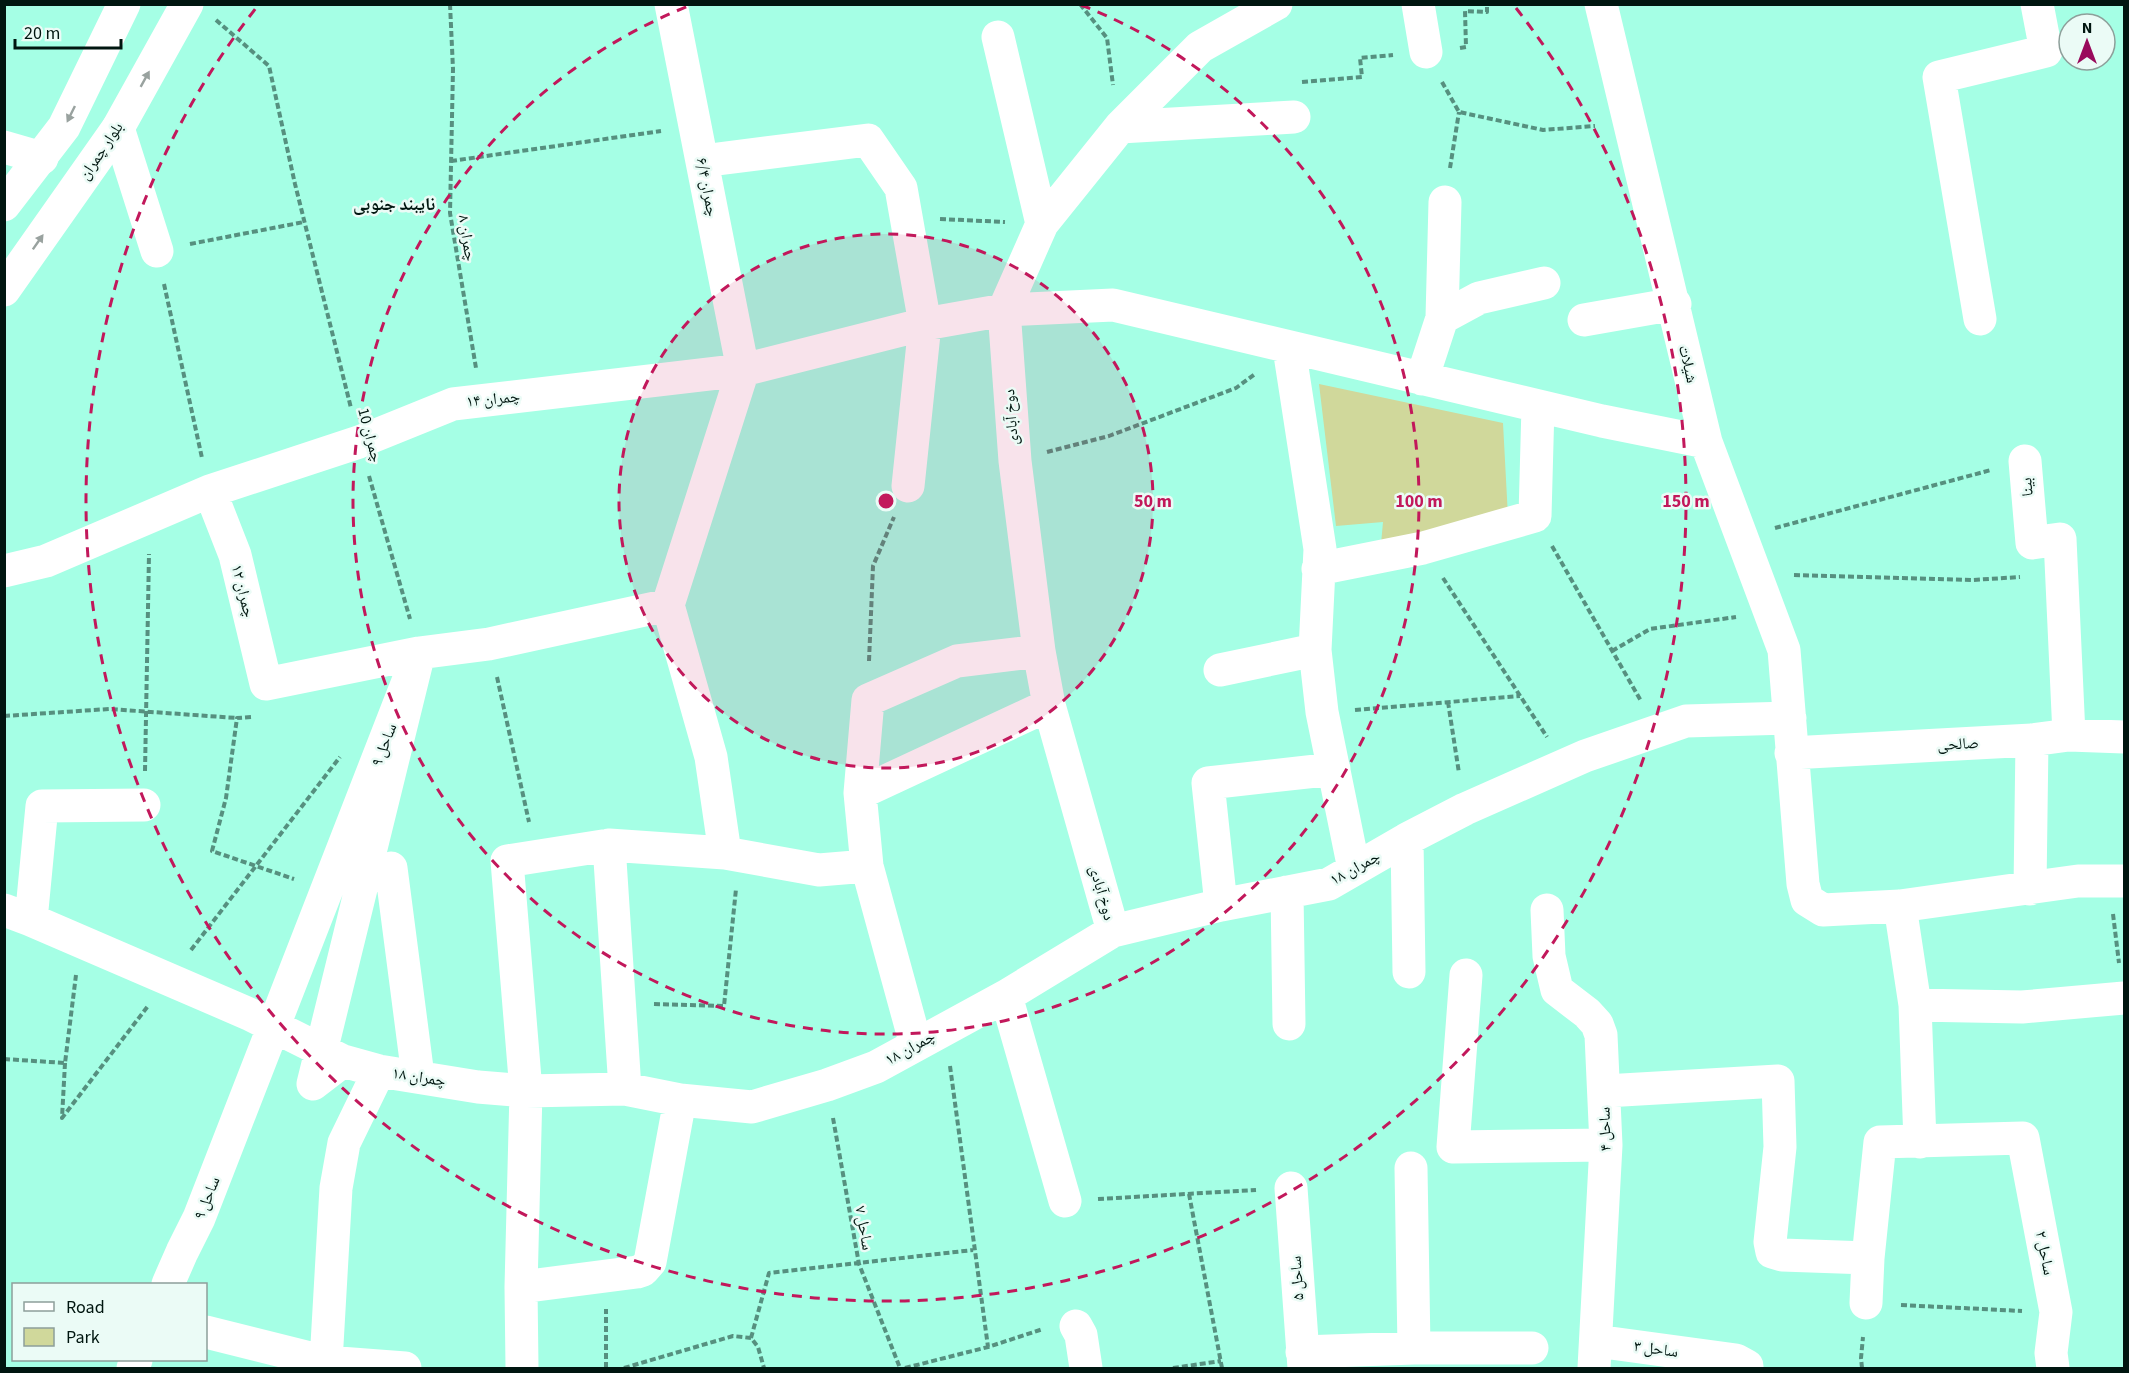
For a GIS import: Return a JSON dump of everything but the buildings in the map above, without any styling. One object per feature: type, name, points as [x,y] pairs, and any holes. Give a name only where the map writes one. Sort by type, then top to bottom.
[{"type":"street","points":[[4,205],[64,127],[124,4]]},
{"type":"street","name":"چمران ۶/۴","points":[[671,4],[743,370]]},
{"type":"street","name":"دوخ آبادی","points":[[1113,931],[1049,705],[1039,651],[1015,461],[1004,310],[1042,224],[1120,127],[1200,47],[1276,4]]},
{"type":"street","points":[[1418,4],[1426,52]]},
{"type":"street","name":"شیلات","points":[[1601,4],[1675,304],[1706,442],[1784,650],[1803,884],[1807,900],[1823,910],[1900,906]]},
{"type":"street","points":[[1980,320],[1939,76],[2046,51],[2037,4]]},
{"type":"street","name":"بلوار چمران","points":[[4,290],[198,9]]},
{"type":"street","points":[[998,37],[1042,224]]},
{"type":"street","points":[[1120,127],[1294,117]]},
{"type":"street","points":[[118,128],[157,251]]},
{"type":"street","points":[[702,161],[868,140],[902,188],[925,324],[908,486]]},
{"type":"street","points":[[4,147],[42,158]]},
{"type":"street","points":[[1422,379],[1442,318],[1445,202]]},
{"type":"street","points":[[1442,318],[1479,298],[1544,283]]},
{"type":"street","points":[[1584,320],[1675,304]]},
{"type":"street","name":"چمران ۱۴","points":[[4,571],[46,561],[210,491],[359,442],[453,404],[743,370],[925,324],[1004,310],[1113,305],[1538,406],[1706,442]]},
{"type":"street","points":[[1289,348],[1320,549],[1315,650],[1322,712],[1354,869]]},
{"type":"street","points":[[733,854],[711,757],[668,605],[743,370]]},
{"type":"street","points":[[1318,569],[1423,548],[1535,516],[1538,406]]},
{"type":"street","name":"بینا","points":[[2025,461],[2032,543]]},
{"type":"street","name":"چمران ۱۲","points":[[210,491],[234,555],[266,684]]},
{"type":"street","points":[[2032,543],[2060,539],[2069,735]]},
{"type":"street","points":[[266,684],[420,653],[489,644],[668,605]]},
{"type":"street","points":[[1220,670],[1315,650]]},
{"type":"street","points":[[916,1045],[867,866],[860,793],[868,700],[957,661],[1039,651]]},
{"type":"street","name":"ساحل ۹","points":[[343,1060],[313,1084],[420,653]]},
{"type":"street","name":"ساحل ۹","points":[[168,1283],[199,1218],[420,653]]},
{"type":"street","points":[[860,793],[1049,705]]},
{"type":"street","name":"چمران ۱۸","points":[[18,915],[249,1014],[343,1060],[379,1071],[478,1087],[526,1091],[625,1089],[680,1100],[752,1107],[827,1085],[876,1067],[1006,996],[1113,931],[1221,905],[1329,884],[1465,809],[1566,765],[1686,721],[1790,718]]},
{"type":"street","name":"صالحی","points":[[1791,753],[2032,740],[2069,735],[2124,737]]},
{"type":"street","points":[[2030,889],[2032,740]]},
{"type":"street","points":[[1221,905],[1208,783],[1334,769]]},
{"type":"street","points":[[18,915],[42,806],[144,805]]},
{"type":"street","points":[[1407,839],[1409,972]]},
{"type":"street","points":[[609,845],[625,1089]]},
{"type":"street","points":[[522,1368],[526,1091],[507,861],[609,845],[733,854],[819,870],[867,866]]},
{"type":"street","points":[[392,868],[418,1077]]},
{"type":"street","points":[[1866,1303],[1868,1258],[1880,1142],[1920,1142],[1915,1005],[1900,906],[2078,881],[2116,881]]},
{"type":"street","points":[[1287,892],[1289,1024]]},
{"type":"street","name":"ساحل ۴","points":[[1547,910],[1549,956],[1557,990],[1598,1024],[1601,1035],[1606,1145],[1595,1355]]},
{"type":"street","points":[[1466,975],[1453,1147],[1606,1145]]},
{"type":"street","points":[[1006,996],[1065,1201]]},
{"type":"street","points":[[1915,1005],[2022,1007],[2124,998]]},
{"type":"street","points":[[326,1362],[336,1188],[344,1143],[353,1120],[379,1071]]},
{"type":"street","points":[[1605,1091],[1778,1081],[1780,1147],[1770,1242],[1772,1252],[1782,1255],[1868,1258]]},
{"type":"street","points":[[522,1287],[643,1270],[650,1262],[680,1100]]},
{"type":"street","name":"ساحل ۲","points":[[1920,1142],[2023,1138],[2056,1312],[2051,1353],[2053,1368]]},
{"type":"street","points":[[1411,1168],[1414,1348]]},
{"type":"street","name":"ساحل ۵","points":[[1292,1188],[1303,1360]]},
{"type":"street","points":[[1076,1326],[1081,1335],[1086,1368]]},
{"type":"street","points":[[207,1332],[326,1362],[405,1368]]},
{"type":"street","points":[[1303,1360],[1414,1348],[1532,1348]]},
{"type":"street","name":"ساحل ۳","points":[[1595,1355],[1736,1360],[1747,1368]]},
{"type":"path","name":"چمران ۸","points":[[450,4],[453,69],[450,213],[481,401]]},
{"type":"path","points":[[1080,4],[1107,38],[1120,127]]},
{"type":"path","points":[[1294,117],[1293,82],[1362,76],[1360,58],[1466,47],[1465,11],[1487,12],[1487,4]]},
{"type":"path","name":"چمران 10","points":[[198,9],[269,66],[304,222],[359,442],[420,653]]},
{"type":"path","points":[[1426,52],[1459,112],[1445,202]]},
{"type":"path","points":[[1459,112],[1543,130],[1630,123]]},
{"type":"path","points":[[451,161],[695,126]]},
{"type":"path","points":[[907,218],[1042,224]]},
{"type":"path","points":[[210,491],[157,251],[304,222]]},
{"type":"path","points":[[1015,461],[1109,436],[1236,388],[1289,348]]},
{"type":"path","name":"بینا","points":[[1743,536],[2025,461]]},
{"type":"path","points":[[868,700],[873,566],[908,486]]},
{"type":"path","points":[[1535,516],[1657,731]]},
{"type":"path","points":[[144,805],[149,517]]},
{"type":"path","points":[[1755,574],[1972,580],[2030,576],[2032,543]]},
{"type":"path","points":[[1423,548],[1566,765]]},
{"type":"path","points":[[1612,651],[1650,628],[1770,613]]},
{"type":"path","points":[[489,644],[537,857]]},
{"type":"path","points":[[4,716],[109,710],[237,718],[269,714],[266,684]]},
{"type":"path","points":[[1322,712],[1520,696]]},
{"type":"path","points":[[1448,702],[1465,809]]},
{"type":"path","points":[[237,718],[226,798],[212,851],[296,879]]},
{"type":"path","points":[[186,957],[346,748]]},
{"type":"path","points":[[620,1004],[724,1006],[733,854]]},
{"type":"path","points":[[2116,881],[2124,998]]},
{"type":"path","points":[[80,941],[65,1064],[62,1118],[149,1004]]},
{"type":"path","points":[[945,1029],[973,1250],[988,1347]]},
{"type":"path","points":[[4,1059],[65,1064]]},
{"type":"path","name":"ساحل ۷","points":[[827,1085],[859,1264],[900,1368]]},
{"type":"path","points":[[1065,1201],[1292,1188]]},
{"type":"path","points":[[1189,1194],[1222,1368]]},
{"type":"path","points":[[751,1338],[769,1273],[973,1250]]},
{"type":"path","points":[[606,1368],[607,1276]]},
{"type":"path","points":[[1866,1303],[2056,1312]]},
{"type":"path","points":[[905,1368],[988,1347],[1061,1323],[1076,1326]]},
{"type":"path","points":[[624,1368],[733,1336],[751,1338],[758,1347],[764,1368]]},
{"type":"path","points":[[1173,1368],[1221,1361]]},
{"type":"green space","points":[[1319,384],[1503,423],[1508,517],[1381,544],[1383,522],[1336,526]]},
{"type":"district","name":"نایبند جنوبی","points":[[394,204]]}]
